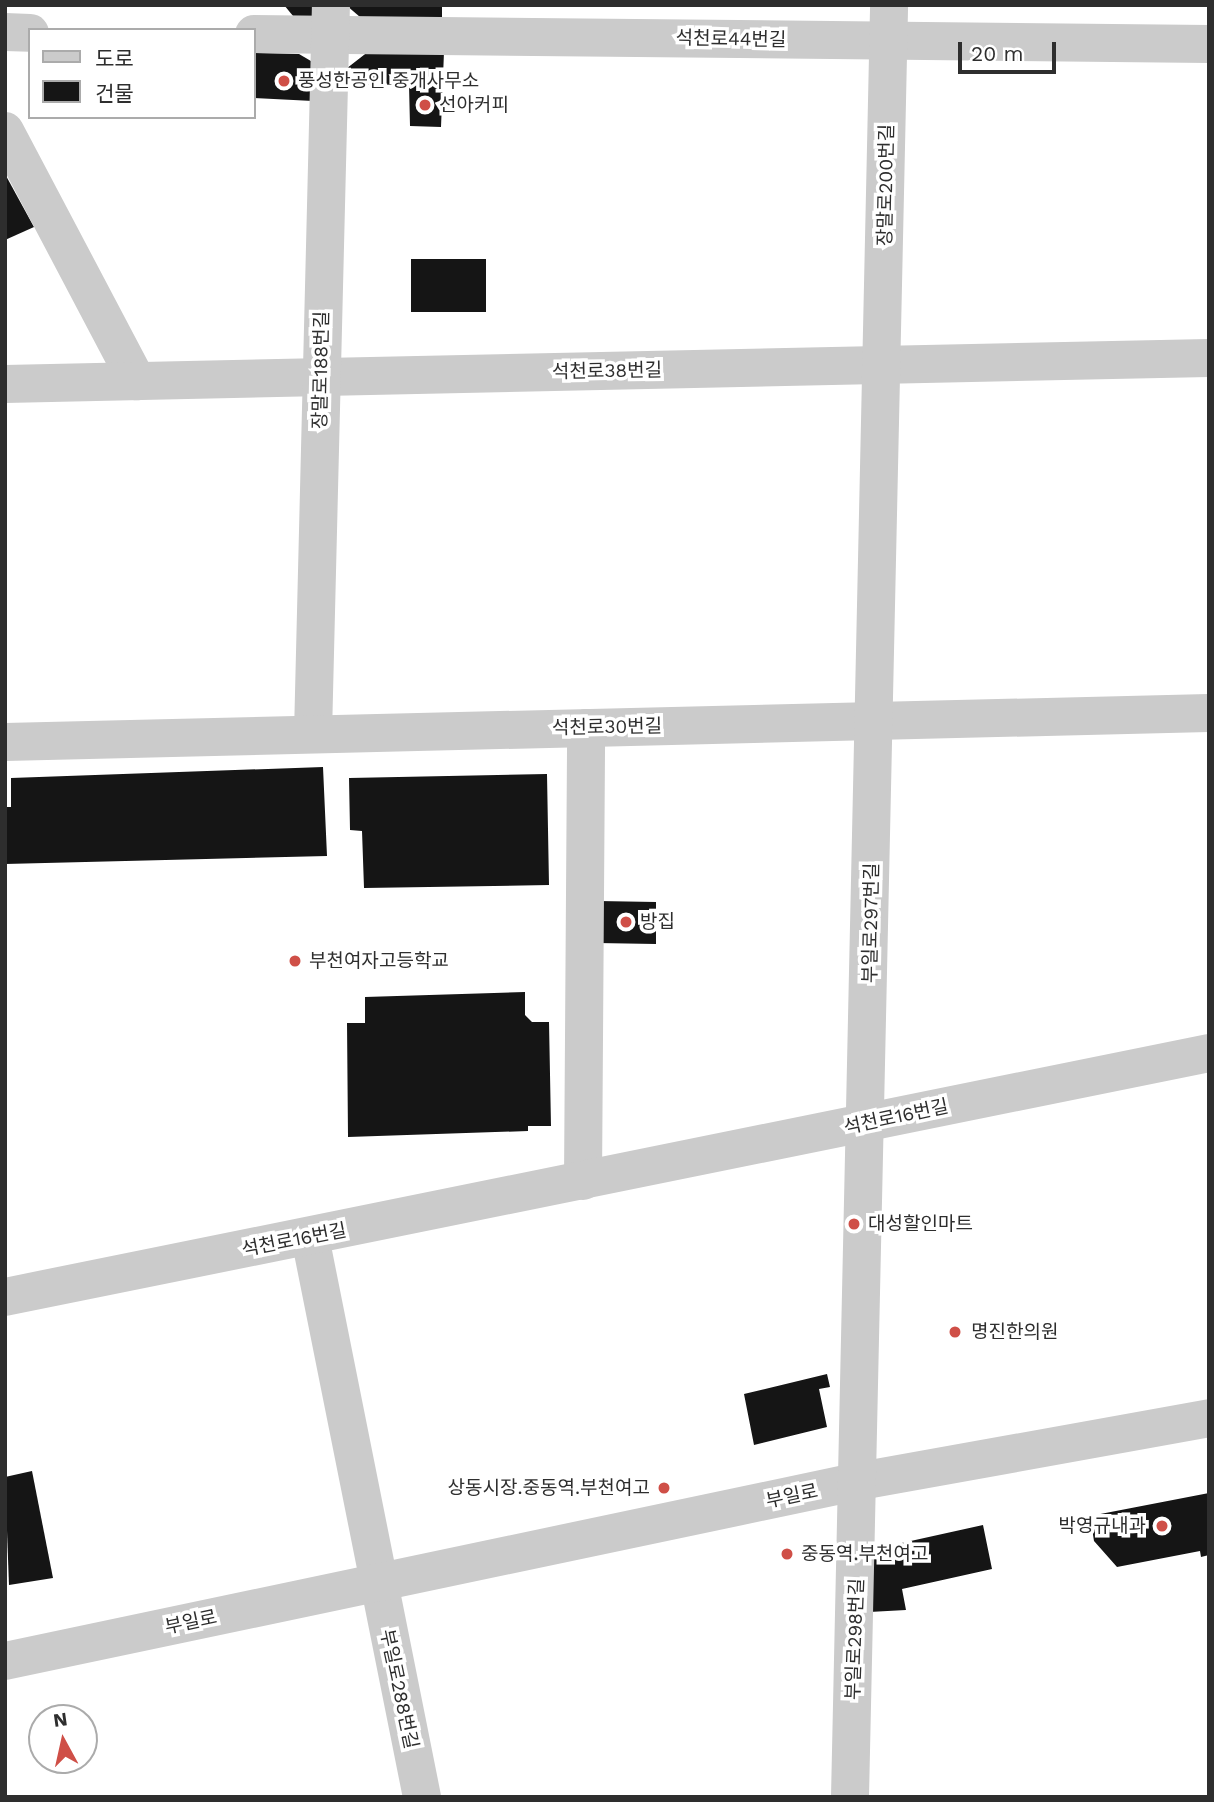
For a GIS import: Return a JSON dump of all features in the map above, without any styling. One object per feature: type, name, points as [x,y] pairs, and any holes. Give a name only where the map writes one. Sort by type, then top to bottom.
[{"type":"street","points":[[270,5],[319,25]]},
{"type":"street","name":"석천로44번길","points":[[256,34],[319,25],[889,23],[1209,44]]},
{"type":"street","name":"장말로200번길","points":[[882,365],[889,23]]},
{"type":"street","name":"장말로188번길","points":[[313,734],[320,377],[319,25]]},
{"type":"street","points":[[5,32],[28,33]]},
{"type":"street","points":[[5,131],[137,381]]},
{"type":"street","name":"석천로38번길","points":[[5,384],[1209,358]]},
{"type":"street","name":"부일로297번길","points":[[860,1481],[882,365]]},
{"type":"street","name":"석천로30번길","points":[[5,742],[1209,713]]},
{"type":"street","points":[[583,1181],[586,728]]},
{"type":"street","name":"석천로16번길","points":[[5,1297],[1209,1054]]},
{"type":"street","points":[[310,1237],[377,1582]]},
{"type":"street","name":"부일로","points":[[5,1661],[860,1481],[1209,1418]]},
{"type":"street","name":"부일로298번길","points":[[850,1797],[860,1481]]},
{"type":"street","name":"부일로288번길","points":[[377,1582],[422,1797]]},
{"type":"building","points":[[284,5],[316,5],[315,21],[298,22]]},
{"type":"building","points":[[346,5],[442,5],[442,24],[367,23]]},
{"type":"building","name":"선아커피","points":[[369,51],[444,52],[441,127],[410,126],[409,85],[341,84],[342,72]]},
{"type":"building","name":"풍성한공인 중개사무소","points":[[256,53],[299,54],[316,64],[313,101],[256,98]]},
{"type":"building","points":[[5,174],[34,227],[5,240]]},
{"type":"building","points":[[411,259],[486,259],[486,312],[411,312]]},
{"type":"building","points":[[323,767],[327,856],[5,864],[5,807],[11,807],[11,778]]},
{"type":"building","points":[[547,774],[549,885],[364,888],[362,831],[350,830],[349,778]]},
{"type":"building","name":"방집","points":[[598,901],[656,902],[656,944],[597,943]]},
{"type":"building","points":[[525,992],[525,1015],[532,1022],[549,1022],[551,1126],[528,1126],[528,1131],[348,1137],[347,1023],[365,1023],[365,997]]},
{"type":"building","points":[[827,1374],[830,1387],[819,1389],[827,1427],[754,1445],[744,1394]]},
{"type":"building","points":[[32,1471],[53,1578],[9,1585],[5,1477]]},
{"type":"building","points":[[1209,1493],[1209,1555],[1201,1557],[1200,1551],[1117,1567],[1094,1541],[1090,1516]]},
{"type":"building","points":[[983,1525],[992,1569],[902,1589],[906,1610],[869,1612],[870,1550]]},
{"type":"place","name":"풍성한공인 중개사무소","points":[[284,81]]},
{"type":"place","name":"선아커피","points":[[425,105]]},
{"type":"place","name":"방집","points":[[626,922]]},
{"type":"place","name":"부천여자고등학교","points":[[295,961]]},
{"type":"place","name":"대성할인마트","points":[[854,1224]]},
{"type":"place","name":"명진한의원","points":[[955,1332]]},
{"type":"place","name":"상동시장.중동역.부천여고","points":[[664,1488]]},
{"type":"place","name":"박영규내과","points":[[1162,1526]]},
{"type":"place","name":"중동역.부천여고","points":[[787,1554]]}]
